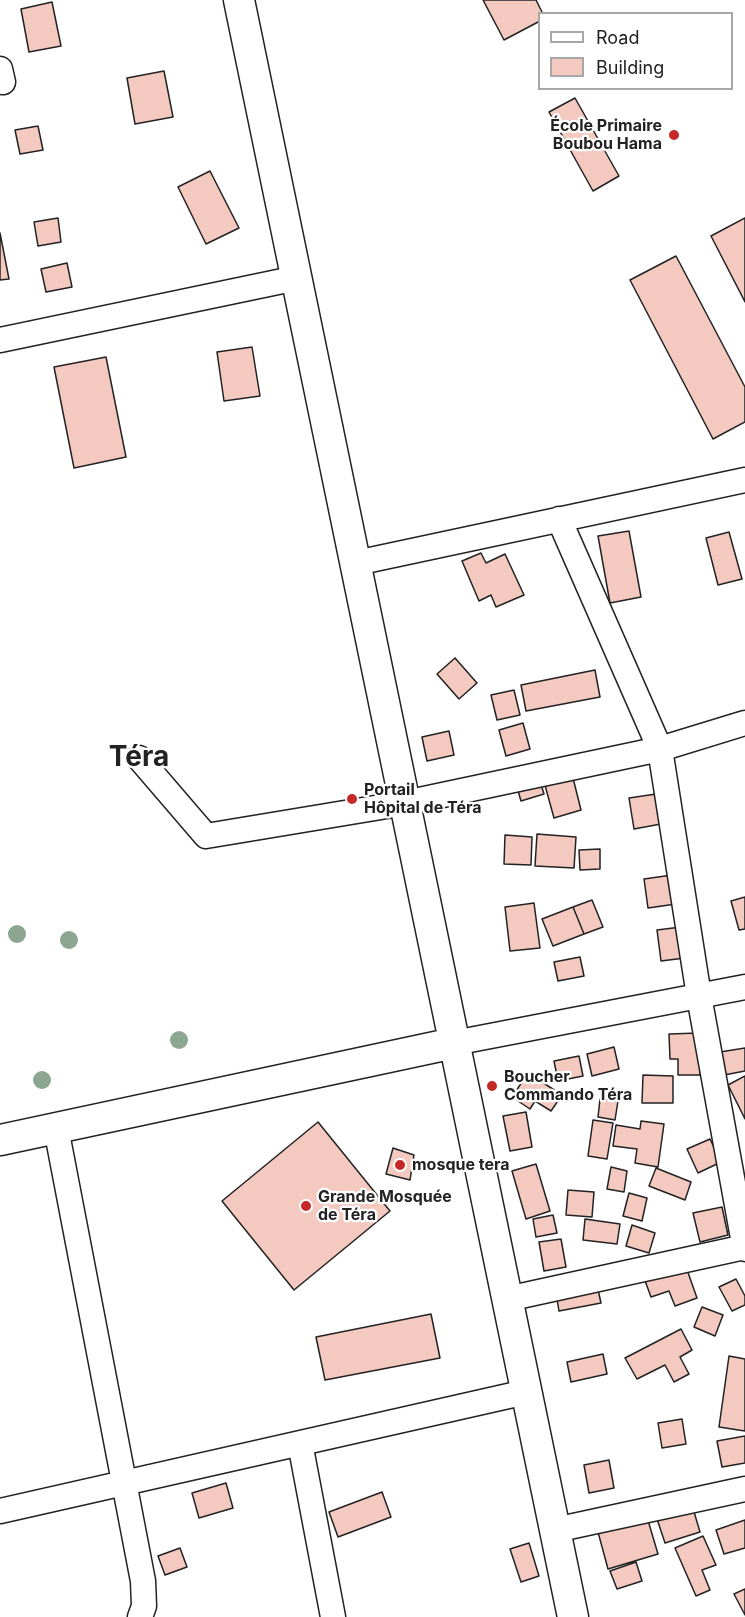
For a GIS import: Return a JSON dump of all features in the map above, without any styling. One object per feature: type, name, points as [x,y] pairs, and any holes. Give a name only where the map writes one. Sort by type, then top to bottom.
[{"type":"street","points":[[239,0],[573,1617]]},
{"type":"street","points":[[0,340],[297,278]]},
{"type":"street","points":[[356,563],[745,480]]},
{"type":"street","points":[[507,1299],[745,1248],[699,996],[660,749],[560,519]]},
{"type":"street","points":[[139,758],[206,836],[405,803],[660,749],[745,723]]},
{"type":"street","points":[[0,1140],[454,1043],[745,987]]},
{"type":"street","points":[[56,1128],[143,1581],[144,1606],[140,1617]]},
{"type":"street","points":[[0,1511],[526,1392]]},
{"type":"street","points":[[300,1443],[333,1617]]},
{"type":"street","points":[[555,1530],[745,1490]]},
{"type":"building","points":[[483,0],[536,0],[542,12],[538,12],[538,22],[504,40]]},
{"type":"building","points":[[52,2],[61,46],[29,52],[21,9]]},
{"type":"building","points":[[164,71],[173,117],[135,124],[127,78]]},
{"type":"building","points":[[575,98],[619,176],[593,191],[549,112]]},
{"type":"building","points":[[38,126],[43,150],[20,154],[15,130]]},
{"type":"building","points":[[210,171],[239,228],[206,244],[178,187]]},
{"type":"building","points":[[58,218],[61,242],[38,246],[34,222]]},
{"type":"building","points":[[745,218],[745,302],[711,236]]},
{"type":"building","points":[[0,233],[9,279],[0,280]]},
{"type":"building","points":[[676,256],[745,387],[745,422],[713,439],[630,280]]},
{"type":"building","points":[[67,263],[72,287],[46,292],[41,269]]},
{"type":"building","points":[[252,347],[260,396],[224,401],[217,352]]},
{"type":"building","points":[[106,357],[126,457],[74,468],[54,367]]},
{"type":"building","points":[[629,531],[641,597],[610,603],[598,536]]},
{"type":"building","points":[[729,532],[742,579],[718,585],[706,538]]},
{"type":"building","points":[[481,553],[486,563],[505,554],[524,595],[496,607],[491,595],[479,601],[462,561]]},
{"type":"building","points":[[455,658],[477,683],[459,699],[437,674]]},
{"type":"building","points":[[595,670],[600,697],[526,711],[521,685]]},
{"type":"building","points":[[514,690],[520,715],[497,720],[491,695]]},
{"type":"building","points":[[523,723],[530,749],[506,756],[499,730]]},
{"type":"building","points":[[449,731],[454,755],[427,761],[422,737]]},
{"type":"building","points":[[571,770],[581,810],[554,818],[543,778]]},
{"type":"building","points":[[539,778],[544,794],[521,801],[516,784]]},
{"type":"building","points":[[656,794],[661,824],[634,829],[629,798]]},
{"type":"building","points":[[537,834],[576,837],[574,868],[535,866]]},
{"type":"building","points":[[505,835],[532,837],[531,865],[504,864]]},
{"type":"building","points":[[600,849],[600,869],[580,870],[579,850]]},
{"type":"building","points":[[672,875],[676,904],[648,908],[644,879]]},
{"type":"building","points":[[745,897],[745,929],[739,930],[731,901]]},
{"type":"building","points":[[592,900],[603,927],[584,934],[573,907]]},
{"type":"building","points":[[534,903],[540,948],[510,951],[505,907]]},
{"type":"building","points":[[573,907],[584,934],[553,946],[542,919]]},
{"type":"building","points":[[681,927],[685,958],[661,961],[657,930]]},
{"type":"building","points":[[580,957],[584,976],[558,981],[554,962]]},
{"type":"building","points":[[699,1033],[700,1075],[678,1075],[678,1059],[670,1059],[669,1034]]},
{"type":"building","points":[[614,1047],[619,1069],[592,1076],[587,1054]]},
{"type":"building","points":[[745,1048],[745,1071],[724,1075],[720,1052]]},
{"type":"building","points":[[579,1056],[583,1076],[558,1081],[554,1061]]},
{"type":"building","points":[[528,1073],[562,1095],[551,1111],[535,1101],[530,1109],[512,1097]]},
{"type":"building","points":[[643,1075],[673,1076],[673,1103],[642,1103]]},
{"type":"building","points":[[745,1076],[745,1119],[728,1085]]},
{"type":"building","points":[[600,1099],[618,1101],[615,1120],[598,1117]]},
{"type":"building","points":[[526,1112],[532,1147],[510,1151],[503,1116]]},
{"type":"building","points":[[593,1120],[613,1123],[607,1159],[588,1156]]},
{"type":"building","points":[[641,1121],[664,1124],[658,1167],[635,1163],[637,1149],[613,1146],[616,1125],[640,1129]]},
{"type":"building","name":"Grande Mosquée de Téra","points":[[318,1122],[390,1211],[294,1290],[222,1201]]},
{"type":"building","points":[[710,1139],[721,1162],[698,1173],[687,1149]]},
{"type":"building","name":"mosque tera","points":[[393,1148],[414,1155],[410,1180],[386,1174]]},
{"type":"building","points":[[536,1164],[550,1211],[526,1219],[512,1171]]},
{"type":"building","points":[[611,1167],[627,1171],[624,1192],[607,1189]]},
{"type":"building","points":[[656,1168],[691,1182],[685,1200],[649,1186]]},
{"type":"building","points":[[568,1190],[594,1192],[592,1217],[566,1215]]},
{"type":"building","points":[[629,1193],[647,1198],[642,1221],[623,1216]]},
{"type":"building","points":[[722,1207],[728,1235],[700,1242],[693,1213]]},
{"type":"building","points":[[553,1215],[557,1233],[536,1237],[533,1219]]},
{"type":"building","points":[[585,1219],[620,1224],[617,1244],[583,1240]]},
{"type":"building","points":[[632,1225],[655,1233],[649,1253],[626,1246]]},
{"type":"building","points":[[561,1239],[566,1267],[544,1271],[539,1242]]},
{"type":"building","points":[[685,1264],[697,1298],[675,1306],[669,1291],[651,1297],[644,1278]]},
{"type":"building","points":[[736,1279],[745,1296],[745,1305],[732,1311],[719,1287]]},
{"type":"building","points":[[597,1285],[601,1303],[559,1311],[556,1293]]},
{"type":"building","points":[[702,1307],[723,1315],[715,1336],[694,1327]]},
{"type":"building","points":[[431,1314],[440,1358],[325,1380],[316,1337]]},
{"type":"building","points":[[681,1329],[692,1350],[680,1357],[689,1374],[674,1382],[665,1365],[637,1379],[625,1358]]},
{"type":"building","points":[[603,1354],[607,1374],[571,1382],[567,1362]]},
{"type":"building","points":[[729,1356],[745,1359],[745,1431],[719,1427]]},
{"type":"building","points":[[682,1419],[686,1444],[662,1448],[658,1423]]},
{"type":"building","points":[[745,1436],[745,1463],[722,1467],[717,1441]]},
{"type":"building","points":[[609,1460],[614,1488],[589,1493],[584,1465]]},
{"type":"building","points":[[226,1483],[233,1508],[199,1518],[192,1493]]},
{"type":"building","points":[[382,1492],[391,1517],[338,1537],[329,1512]]},
{"type":"building","points":[[692,1505],[700,1532],[665,1543],[656,1516]]},
{"type":"building","points":[[647,1517],[658,1554],[608,1569],[598,1532]]},
{"type":"building","points":[[745,1520],[745,1548],[724,1554],[716,1530]]},
{"type":"building","points":[[703,1536],[716,1565],[702,1570],[710,1590],[696,1596],[675,1548]]},
{"type":"building","points":[[529,1543],[539,1576],[521,1582],[510,1549]]},
{"type":"building","points":[[180,1548],[187,1567],[165,1575],[158,1556]]},
{"type":"building","points":[[636,1562],[642,1581],[617,1589],[610,1571]]},
{"type":"building","points":[[745,1589],[745,1615],[734,1594]]},
{"type":"place","name":"École Primaire Boubou Hama","points":[[674,135]]},
{"type":"place","name":"Portail Hôpital de Téra","points":[[352,799]]},
{"type":"place","name":"Boucher Commando Téra","points":[[492,1086]]},
{"type":"place","name":"mosque tera","points":[[400,1165]]},
{"type":"place","name":"Grande Mosquée de Téra","points":[[306,1206]]},
{"type":"district","name":"Téra","points":[[139,758]]}]
